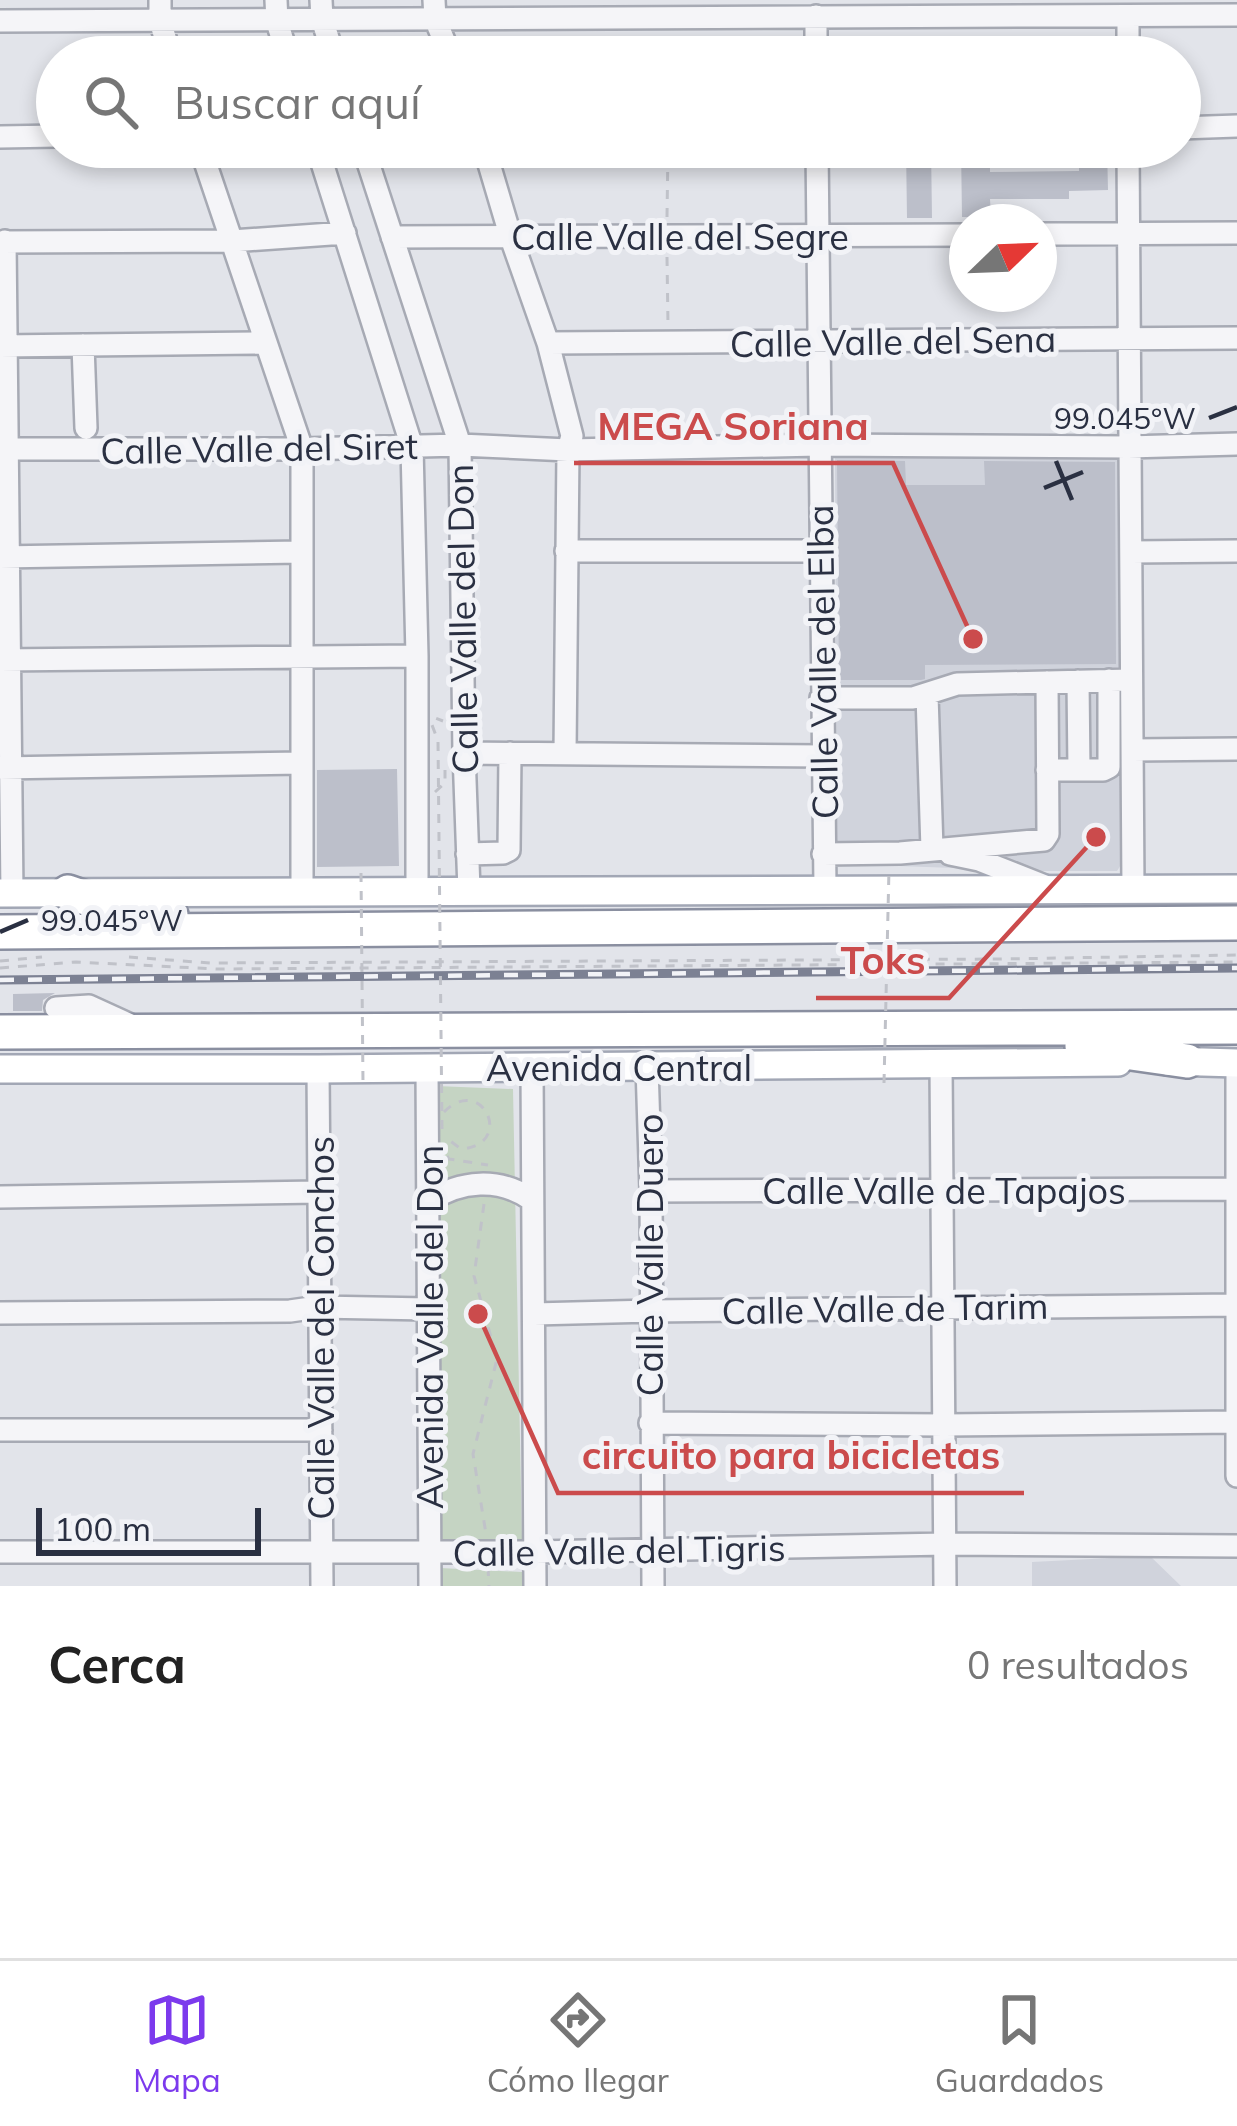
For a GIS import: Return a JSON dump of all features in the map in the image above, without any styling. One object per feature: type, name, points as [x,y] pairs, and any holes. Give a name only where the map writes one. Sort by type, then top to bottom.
[{"type":"highway","points":[[68,892],[109,906],[236,931]]},
{"type":"highway","points":[[1098,923],[1162,907],[1237,901]]},
{"type":"highway","points":[[0,932],[1237,923]]},
{"type":"highway","name":"Avenida Central","points":[[0,1032],[1237,1027]]},
{"type":"highway","points":[[920,1030],[995,1041],[1100,1047],[1186,1061]]},
{"type":"main road","points":[[6,893],[1237,889]]},
{"type":"main road","name":"Avenida Central","points":[[0,1069],[1237,1063]]},
{"type":"street","points":[[0,22],[160,10],[321,9],[668,18],[742,8],[816,16],[1053,8],[1128,16],[1237,15]]},
{"type":"street","points":[[816,16],[816,36]]},
{"type":"street","points":[[1128,16],[1128,36]]},
{"type":"street","points":[[1201,127],[1237,126]]},
{"type":"street","points":[[0,136],[36,136]]},
{"type":"street","points":[[207,168],[302,449],[302,892]]},
{"type":"street","name":"Calle Valle del Don","points":[[324,168],[412,447],[417,891]]},
{"type":"street","name":"Calle Valle del Don","points":[[370,168],[460,445],[455,757],[469,890]]},
{"type":"street","points":[[490,168],[548,343],[572,436],[568,450],[565,753]]},
{"type":"street","name":"Calle Valle del Elba","points":[[817,168],[825,888]]},
{"type":"street","points":[[1047,770],[1103,770],[1110,764],[1131,552],[1128,168]]},
{"type":"street","points":[[6,893],[3,242],[232,241],[345,233]]},
{"type":"street","points":[[1057,234],[1237,233]]},
{"type":"street","name":"Calle Valle del Segre","points":[[392,237],[949,235]]},
{"type":"street","name":"Calle Valle del Sena","points":[[548,343],[1237,338]]},
{"type":"street","points":[[3,345],[266,343]]},
{"type":"street","points":[[83,345],[86,428]]},
{"type":"street","name":"Calle Valle del Siret","points":[[4,449],[1237,444]]},
{"type":"street","points":[[566,551],[820,551]]},
{"type":"street","points":[[1131,552],[1237,551]]},
{"type":"street","points":[[4,557],[300,552]]},
{"type":"street","points":[[4,660],[417,656]]},
{"type":"street","points":[[821,698],[897,699],[957,683],[1120,680]]},
{"type":"street","points":[[1120,680],[1132,750],[1132,889]]},
{"type":"street","points":[[1078,681],[1079,770]]},
{"type":"street","points":[[824,854],[900,853],[1044,840],[1048,834],[1048,682]]},
{"type":"street","points":[[927,694],[932,849]]},
{"type":"street","points":[[1132,750],[1237,749]]},
{"type":"street","points":[[467,854],[509,850],[510,753]]},
{"type":"street","points":[[455,757],[510,753],[823,756]]},
{"type":"street","points":[[4,768],[301,763]]},
{"type":"street","points":[[932,849],[979,860],[1049,888]]},
{"type":"street","points":[[56,1008],[89,1006],[145,1031]]},
{"type":"street","points":[[1237,1063],[1237,1476]]},
{"type":"street","points":[[941,1064],[945,1586]]},
{"type":"street","points":[[532,1067],[535,1586]]},
{"type":"street","name":"Calle Valle Duero","points":[[647,1067],[653,1586]]},
{"type":"street","name":"Avenida Valle del Don","points":[[428,1069],[430,1586]]},
{"type":"street","name":"Calle Valle del Conchos","points":[[318,1070],[322,1586]]},
{"type":"street","points":[[428,1202],[458,1186],[489,1184],[521,1192],[532,1200]]},
{"type":"street","name":"Calle Valle de Tapajos","points":[[650,1192],[1237,1189]]},
{"type":"street","points":[[0,1197],[318,1192]]},
{"type":"street","name":"Calle Valle de Tarim","points":[[534,1314],[1236,1305]]},
{"type":"street","points":[[0,1313],[428,1309]]},
{"type":"street","points":[[650,1423],[1236,1422]]},
{"type":"street","points":[[0,1430],[321,1430]]},
{"type":"street","name":"Calle Valle del Tigris","points":[[0,1552],[1237,1546]]},
{"type":"path","points":[[668,18],[668,36]]},
{"type":"path","points":[[443,721],[435,718],[432,724],[438,741],[442,1129],[454,1147],[461,1149],[476,1148],[490,1131],[489,1116],[473,1101],[458,1101],[438,1120],[449,1159],[488,1162],[489,1184],[474,1276],[497,1358],[473,1454],[490,1586]]},
{"type":"path","points":[[416,852],[431,850],[432,794],[445,783],[455,757]]},
{"type":"path","points":[[884,1083],[889,869]]},
{"type":"path","points":[[361,873],[363,1083]]},
{"type":"path","points":[[0,964],[101,955]]},
{"type":"path","points":[[118,956],[210,963],[1237,955]]},
{"type":"path","points":[[0,964],[76,962],[218,969],[1237,962]]},
{"type":"shaded area","points":[[1118,452],[1122,863],[1117,871],[842,864],[837,857],[835,453]]},
{"type":"shaded area","points":[[1150,1556],[1181,1586],[1032,1586],[1032,1562]]},
{"type":"green space","points":[[436,1086],[513,1089],[522,1539],[442,1539]]},
{"type":"green space","points":[[440,1568],[522,1572],[522,1586],[440,1586]]},
{"type":"building","points":[[906,168],[931,168],[932,218],[907,218]]},
{"type":"building","points":[[961,168],[990,168],[990,172],[1107,168],[1108,190],[1069,191],[1069,199],[990,199],[990,204],[962,204]]},
{"type":"building","points":[[837,460],[905,461],[906,485],[985,485],[984,461],[1115,462],[1116,664],[925,665],[925,679],[921,680],[839,680]]},
{"type":"building","points":[[397,769],[399,866],[317,867],[317,770]]},
{"type":"building","points":[[55,993],[43,1000],[42,1011],[13,1011],[13,994]]},
{"type":"railway","points":[[0,980],[1237,968]]},
{"type":"place","name":"MEGA Soriana","points":[[973,639]]},
{"type":"place","name":"Toks","points":[[1096,837]]},
{"type":"place","name":"circuito para bicicletas","points":[[478,1314]]}]
